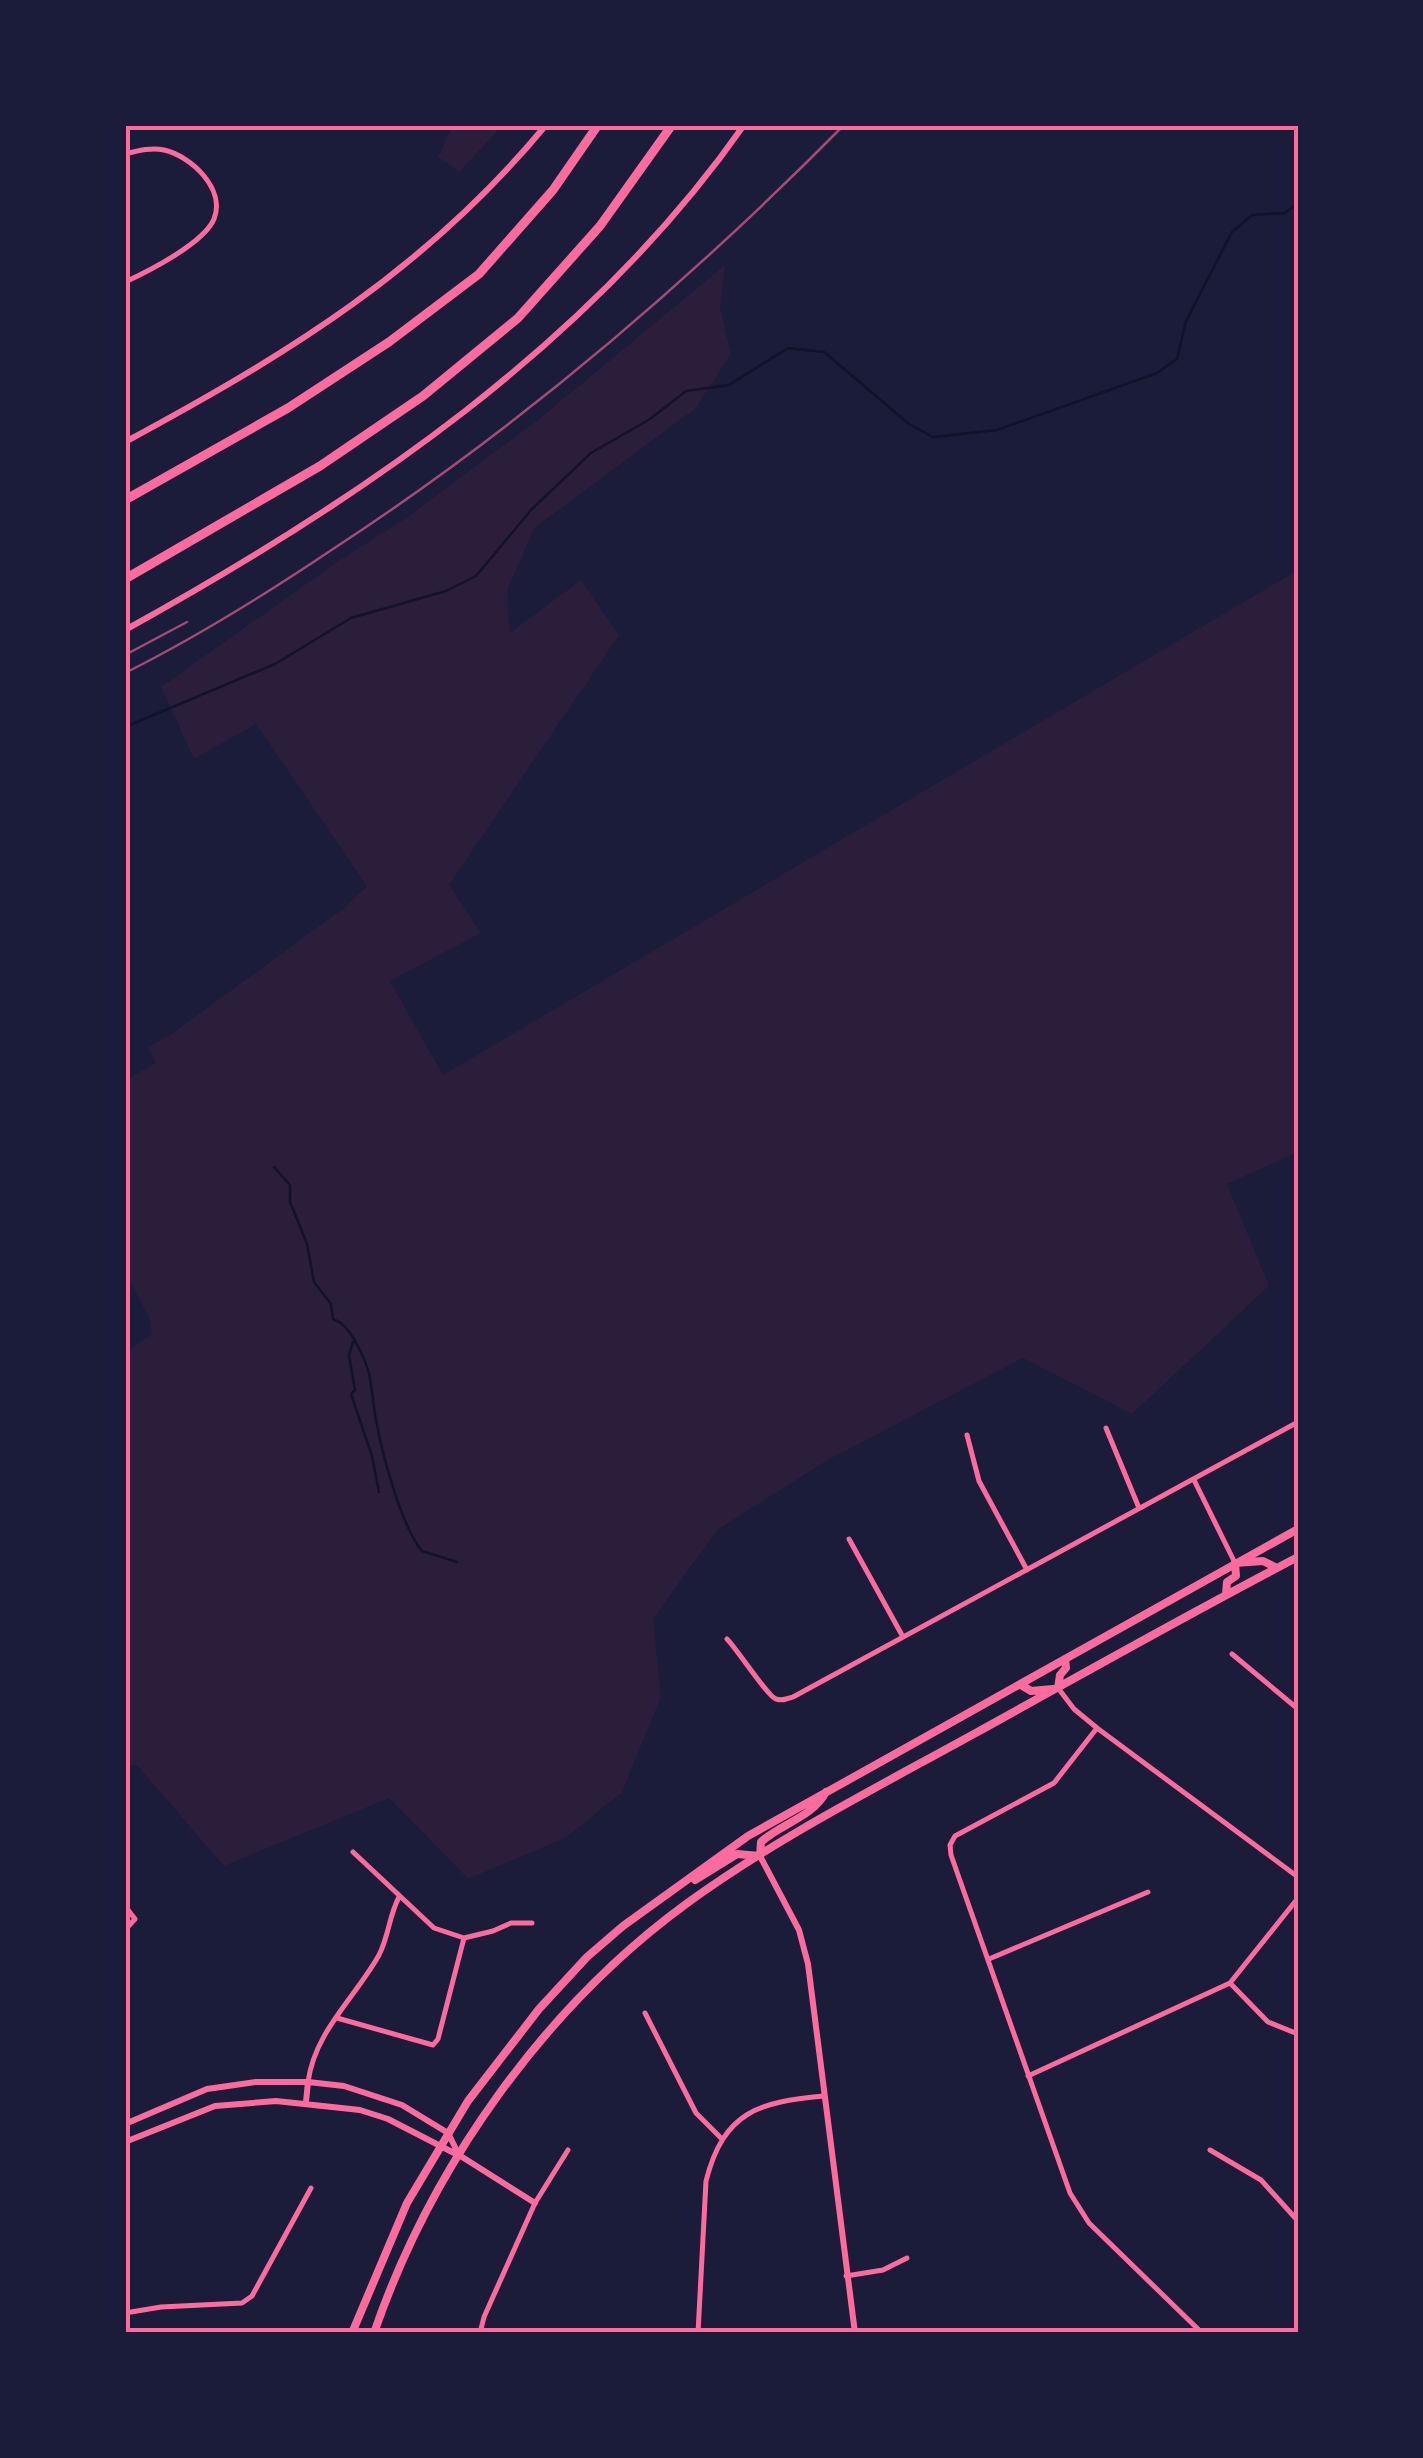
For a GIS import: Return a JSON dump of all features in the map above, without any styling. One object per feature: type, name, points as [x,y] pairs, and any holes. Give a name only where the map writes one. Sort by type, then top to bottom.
[{"type":"highway","points":[[125,500],[288,408],[389,342],[479,274],[553,190],[598,125]]},
{"type":"highway","points":[[125,579],[320,466],[423,396],[518,318],[600,226],[672,125]]},
{"type":"main road","points":[[352,2333],[388,2240],[448,2133],[498,2061],[566,1979],[623,1926],[748,1836],[1298,1528]]},
{"type":"main road","points":[[374,2333],[403,2260],[458,2155],[514,2076],[582,1996],[656,1928],[723,1879],[849,1803],[1298,1557]]},
{"type":"main road","points":[[1235,1563],[1263,1561],[1277,1568]]},
{"type":"main road","points":[[1225,1596],[1228,1582],[1236,1576],[1235,1563]]},
{"type":"main road","points":[[1058,1688],[1066,1668],[1064,1659]]},
{"type":"main road","points":[[1021,1685],[1028,1691],[1058,1688]]},
{"type":"main road","points":[[760,1856],[761,1842],[810,1810],[827,1790]]},
{"type":"main road","points":[[673,1890],[737,1854],[760,1856]]},
{"type":"street","points":[[125,442],[281,355],[339,316],[480,199],[546,125]]},
{"type":"street","points":[[125,630],[334,505],[478,399],[587,306],[654,239],[744,125]]},
{"type":"street","points":[[125,154],[153,149],[180,156],[210,183],[217,209],[214,222],[192,243],[125,282]]},
{"type":"street","points":[[728,1638],[769,1695],[781,1700],[815,1686],[1298,1422]]},
{"type":"street","points":[[1106,1428],[1139,1508]]},
{"type":"street","points":[[967,1434],[979,1481],[1027,1570]]},
{"type":"street","points":[[1194,1480],[1235,1563]]},
{"type":"street","points":[[849,1539],[903,1637]]},
{"type":"street","points":[[1232,1654],[1298,1709]]},
{"type":"street","points":[[1058,1688],[1074,1709],[1097,1728],[1298,1877]]},
{"type":"street","points":[[1097,1728],[1054,1783],[955,1836],[950,1845],[951,1855],[1070,2192],[1089,2222],[1202,2333]]},
{"type":"street","points":[[354,1852],[434,1928],[464,1938],[510,1923],[532,1922]]},
{"type":"street","points":[[760,1856],[785,1898],[803,1947],[855,2333]]},
{"type":"street","points":[[989,1959],[1148,1892]]},
{"type":"street","points":[[306,2102],[311,2058],[326,2028],[337,2018],[378,1956],[388,1936],[390,1914],[400,1897]]},
{"type":"street","points":[[1028,2076],[1230,1983],[1298,1898]]},
{"type":"street","points":[[125,1906],[135,1919],[125,1930]]},
{"type":"street","points":[[337,2018],[433,2045],[438,2039],[464,1938]]},
{"type":"street","points":[[1230,1983],[1268,2022],[1298,2034]]},
{"type":"street","points":[[645,2013],[696,2113],[722,2139]]},
{"type":"street","points":[[125,2124],[207,2089],[256,2082],[308,2082],[344,2086],[402,2105],[448,2133],[458,2155]]},
{"type":"street","points":[[698,2333],[706,2181],[722,2139],[735,2122],[756,2107],[824,2096]]},
{"type":"street","points":[[125,2142],[215,2106],[276,2100],[360,2110],[458,2155],[535,2203]]},
{"type":"street","points":[[480,2333],[535,2203],[568,2150]]},
{"type":"street","points":[[1210,2150],[1261,2180],[1298,2221]]},
{"type":"street","points":[[125,2313],[161,2306],[242,2303],[252,2296],[311,2188]]},
{"type":"street","points":[[846,2276],[883,2270],[907,2258]]},
{"type":"shaded area","points":[[453,125],[503,125],[459,172],[438,157]]},
{"type":"shaded area","points":[[725,265],[720,307],[731,354],[695,409],[534,528],[507,591],[510,633],[581,580],[619,635],[449,885],[481,933],[390,981],[443,1075],[1298,570],[1298,1152],[1227,1184],[1269,1286],[1132,1414],[1023,1358],[828,1460],[717,1530],[653,1619],[661,1697],[622,1792],[567,1837],[468,1879],[389,1798],[224,1866],[137,1765],[125,1766],[125,1353],[152,1334],[150,1319],[125,1272],[125,1081],[155,1063],[148,1047],[344,908],[367,886],[256,724],[194,759],[161,687],[409,516],[538,420]]},
{"type":"waterway","points":[[125,727],[275,664],[351,618],[446,591],[476,576],[531,510],[591,453],[650,419],[686,391],[729,385],[788,348],[824,352],[909,424],[933,437],[997,430],[1157,373],[1177,359],[1186,321],[1232,232],[1252,215],[1285,213],[1298,203]]},
{"type":"waterway","points":[[274,1167],[290,1185],[290,1202],[307,1244],[314,1282],[331,1304],[333,1319],[347,1329],[365,1362],[383,1451],[407,1525],[422,1551],[457,1562]]},
{"type":"waterway","points":[[353,1342],[349,1355],[355,1390],[351,1394],[372,1456],[379,1492]]},
{"type":"railway","points":[[125,673],[282,582],[470,454],[663,297],[844,125]]},
{"type":"railway","points":[[125,655],[187,622]]}]
